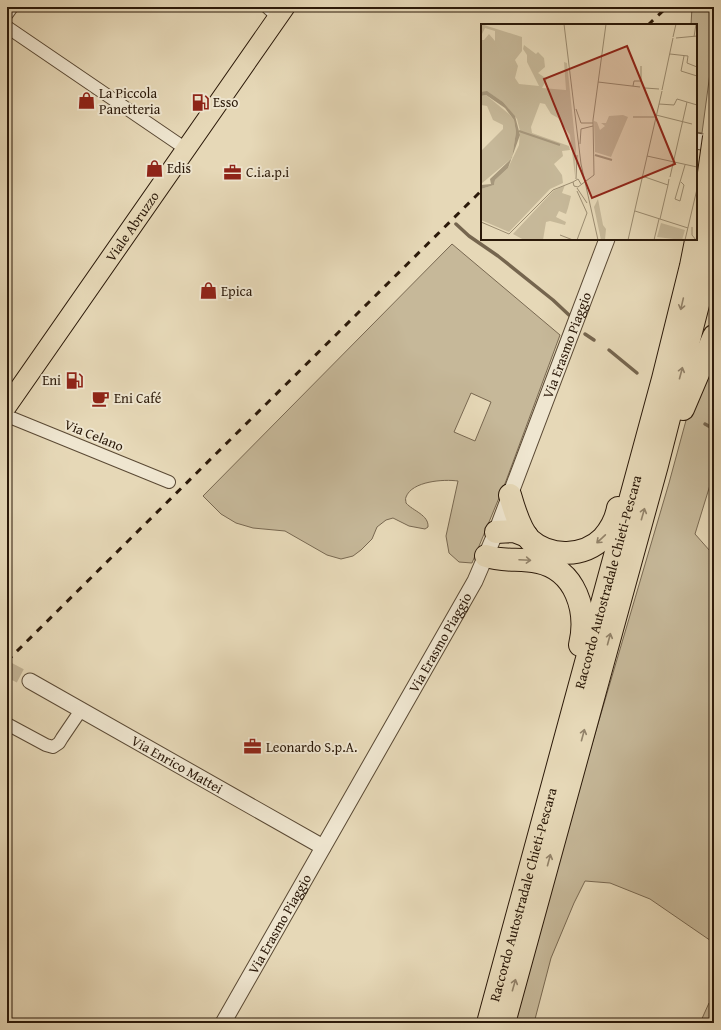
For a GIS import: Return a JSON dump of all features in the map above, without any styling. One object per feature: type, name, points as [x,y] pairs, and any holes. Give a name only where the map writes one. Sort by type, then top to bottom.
[{"type":"highway","name":"Raccordo Autostradale Chieti-Pescara","points":[[697,236],[708,180],[714,137]]},
{"type":"highway","name":"Raccordo Autostradale Chieti-Pescara","points":[[504,1023],[653,479],[693,327],[714,233]]},
{"type":"highway","name":"Raccordo Autostradale Chieti-Pescara","points":[[488,1023],[646,442],[678,321],[696,240]]},
{"type":"highway","points":[[653,479],[666,465],[678,423],[714,336]]},
{"type":"highway","points":[[510,495],[516,514],[527,536],[536,545],[545,550],[560,553],[579,551],[596,543],[607,532],[615,517],[632,457],[646,442]]},
{"type":"highway","points":[[496,532],[514,531],[527,536]]},
{"type":"highway","points":[[486,556],[503,560],[530,560],[544,564],[559,572],[576,592],[581,606],[583,625],[581,644],[565,698],[572,713]]},
{"type":"main road","name":"Viale Abruzzo","points":[[7,406],[186,149],[277,10]]},
{"type":"street","points":[[7,14],[12,7]]},
{"type":"street","points":[[7,27],[186,149]]},
{"type":"street","points":[[697,142],[714,144]]},
{"type":"street","name":"Via Erasmo Piaggio","points":[[223,1023],[467,596],[496,532],[607,240]]},
{"type":"street","name":"Via Celano","points":[[7,416],[169,482]]},
{"type":"street","name":"Via Enrico Mattei","points":[[30,681],[323,847]]},
{"type":"street","points":[[7,724],[46,745],[53,747],[59,743],[81,710]]},
{"type":"shaded area","points":[[692,7],[714,7],[714,43],[702,133],[697,132],[697,24],[691,24]]},
{"type":"shaded area","points":[[452,244],[560,335],[506,481],[472,563],[459,562],[449,553],[446,536],[458,481],[445,480],[429,482],[415,487],[409,492],[406,498],[406,503],[426,519],[428,527],[425,529],[409,526],[393,518],[386,520],[377,527],[372,539],[361,550],[353,556],[341,559],[327,555],[285,531],[253,528],[236,523],[221,514],[203,496]],"holes":[[[471,393],[491,402],[475,441],[454,432]]]},
{"type":"shaded area","points":[[714,351],[714,472],[695,534],[710,551],[714,573],[714,943],[650,899],[610,883],[585,881],[551,958],[534,1023],[515,1023],[590,751],[669,483],[688,413]]},
{"type":"shaded area","points":[[714,999],[714,1023],[700,1023],[709,1003]]},
{"type":"waterway","points":[[456,224],[469,236],[498,256],[553,300],[569,315]]},
{"type":"waterway","points":[[585,334],[594,340]]},
{"type":"waterway","points":[[609,350],[637,373]]},
{"type":"waterway","points":[[705,424],[714,429]]},
{"type":"tunnel","points":[[7,669],[30,681]]},
{"type":"railway","points":[[649,24],[667,7]]},
{"type":"railway","points":[[7,661],[481,191]]},
{"type":"place","name":"La Piccola Panetteria","points":[[86,101]]},
{"type":"place","name":"Esso","points":[[200,102]]},
{"type":"place","name":"Edis","points":[[154,168]]},
{"type":"place","name":"C.i.a.p.i","points":[[233,172]]},
{"type":"place","name":"Epica","points":[[208,291]]},
{"type":"place","name":"Eni","points":[[74,380]]},
{"type":"place","name":"Eni Café","points":[[101,398]]},
{"type":"place","name":"Leonardo S.p.A.","points":[[253,747]]}]
